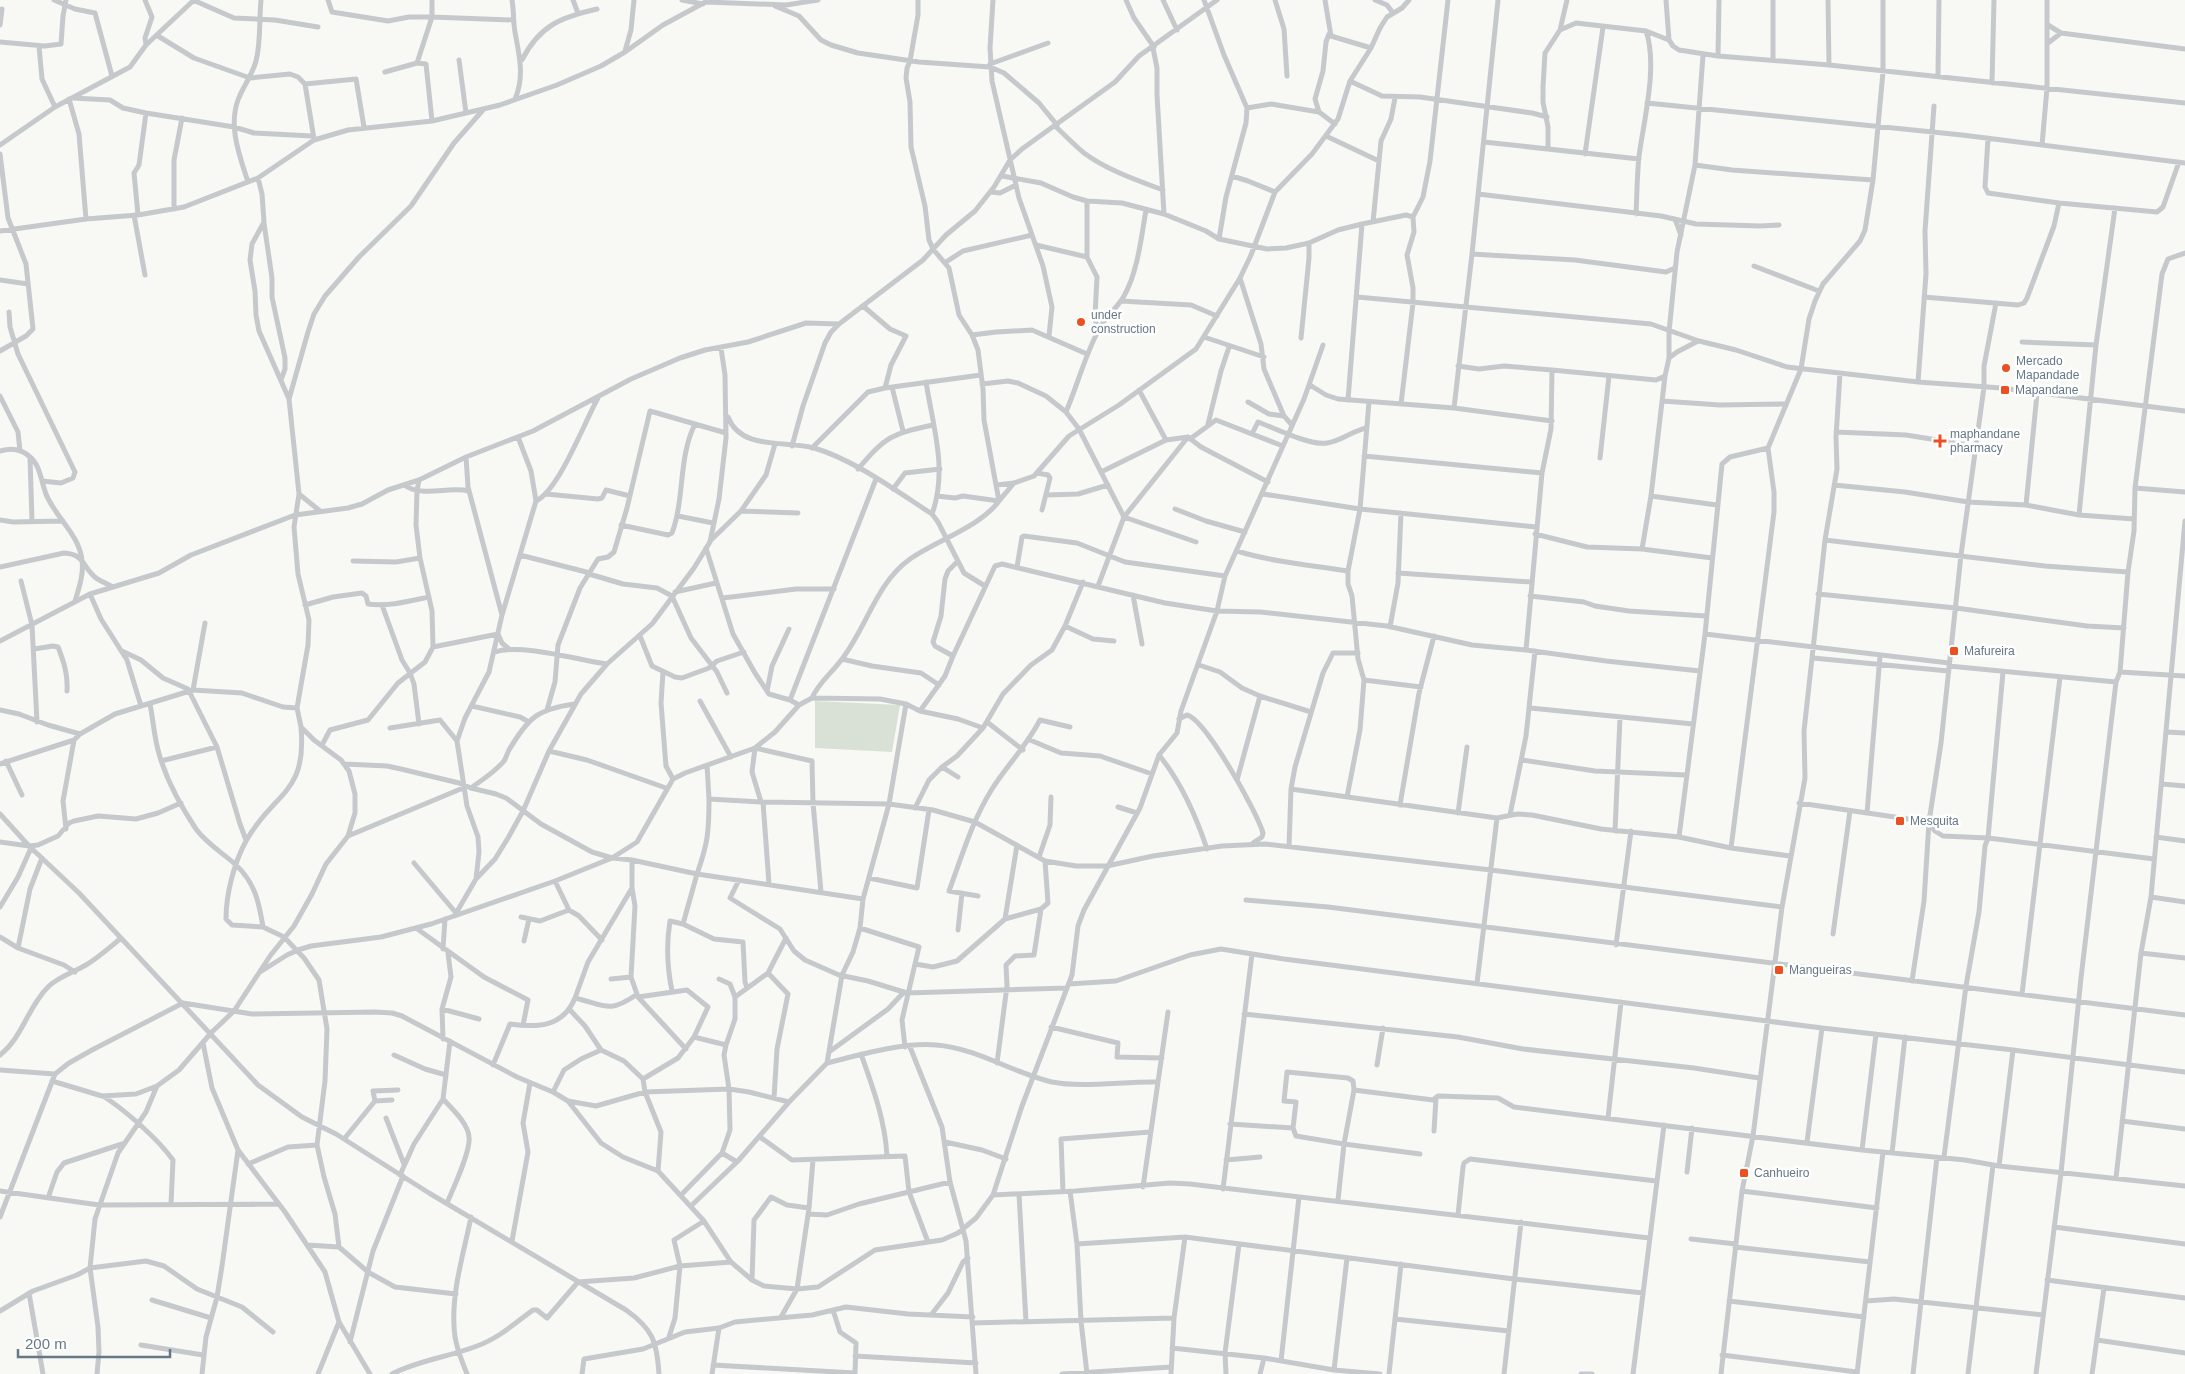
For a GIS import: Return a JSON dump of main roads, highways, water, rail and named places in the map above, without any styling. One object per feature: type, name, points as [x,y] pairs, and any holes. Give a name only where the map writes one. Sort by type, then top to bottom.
[{"type":"place","name":"under construction","points":[[1081,322]]},
{"type":"place","name":"Mercado Mapandade","points":[[2006,368]]},
{"type":"place","name":"Mapandane","points":[[2005,390]]},
{"type":"place","name":"maphandane pharmacy","points":[[1940,441]]},
{"type":"place","name":"Mafureira","points":[[1954,651]]},
{"type":"place","name":"Mesquita","points":[[1900,821]]},
{"type":"place","name":"Mangueiras","points":[[1779,970]]},
{"type":"place","name":"Canhueiro","points":[[1744,1173]]}]
